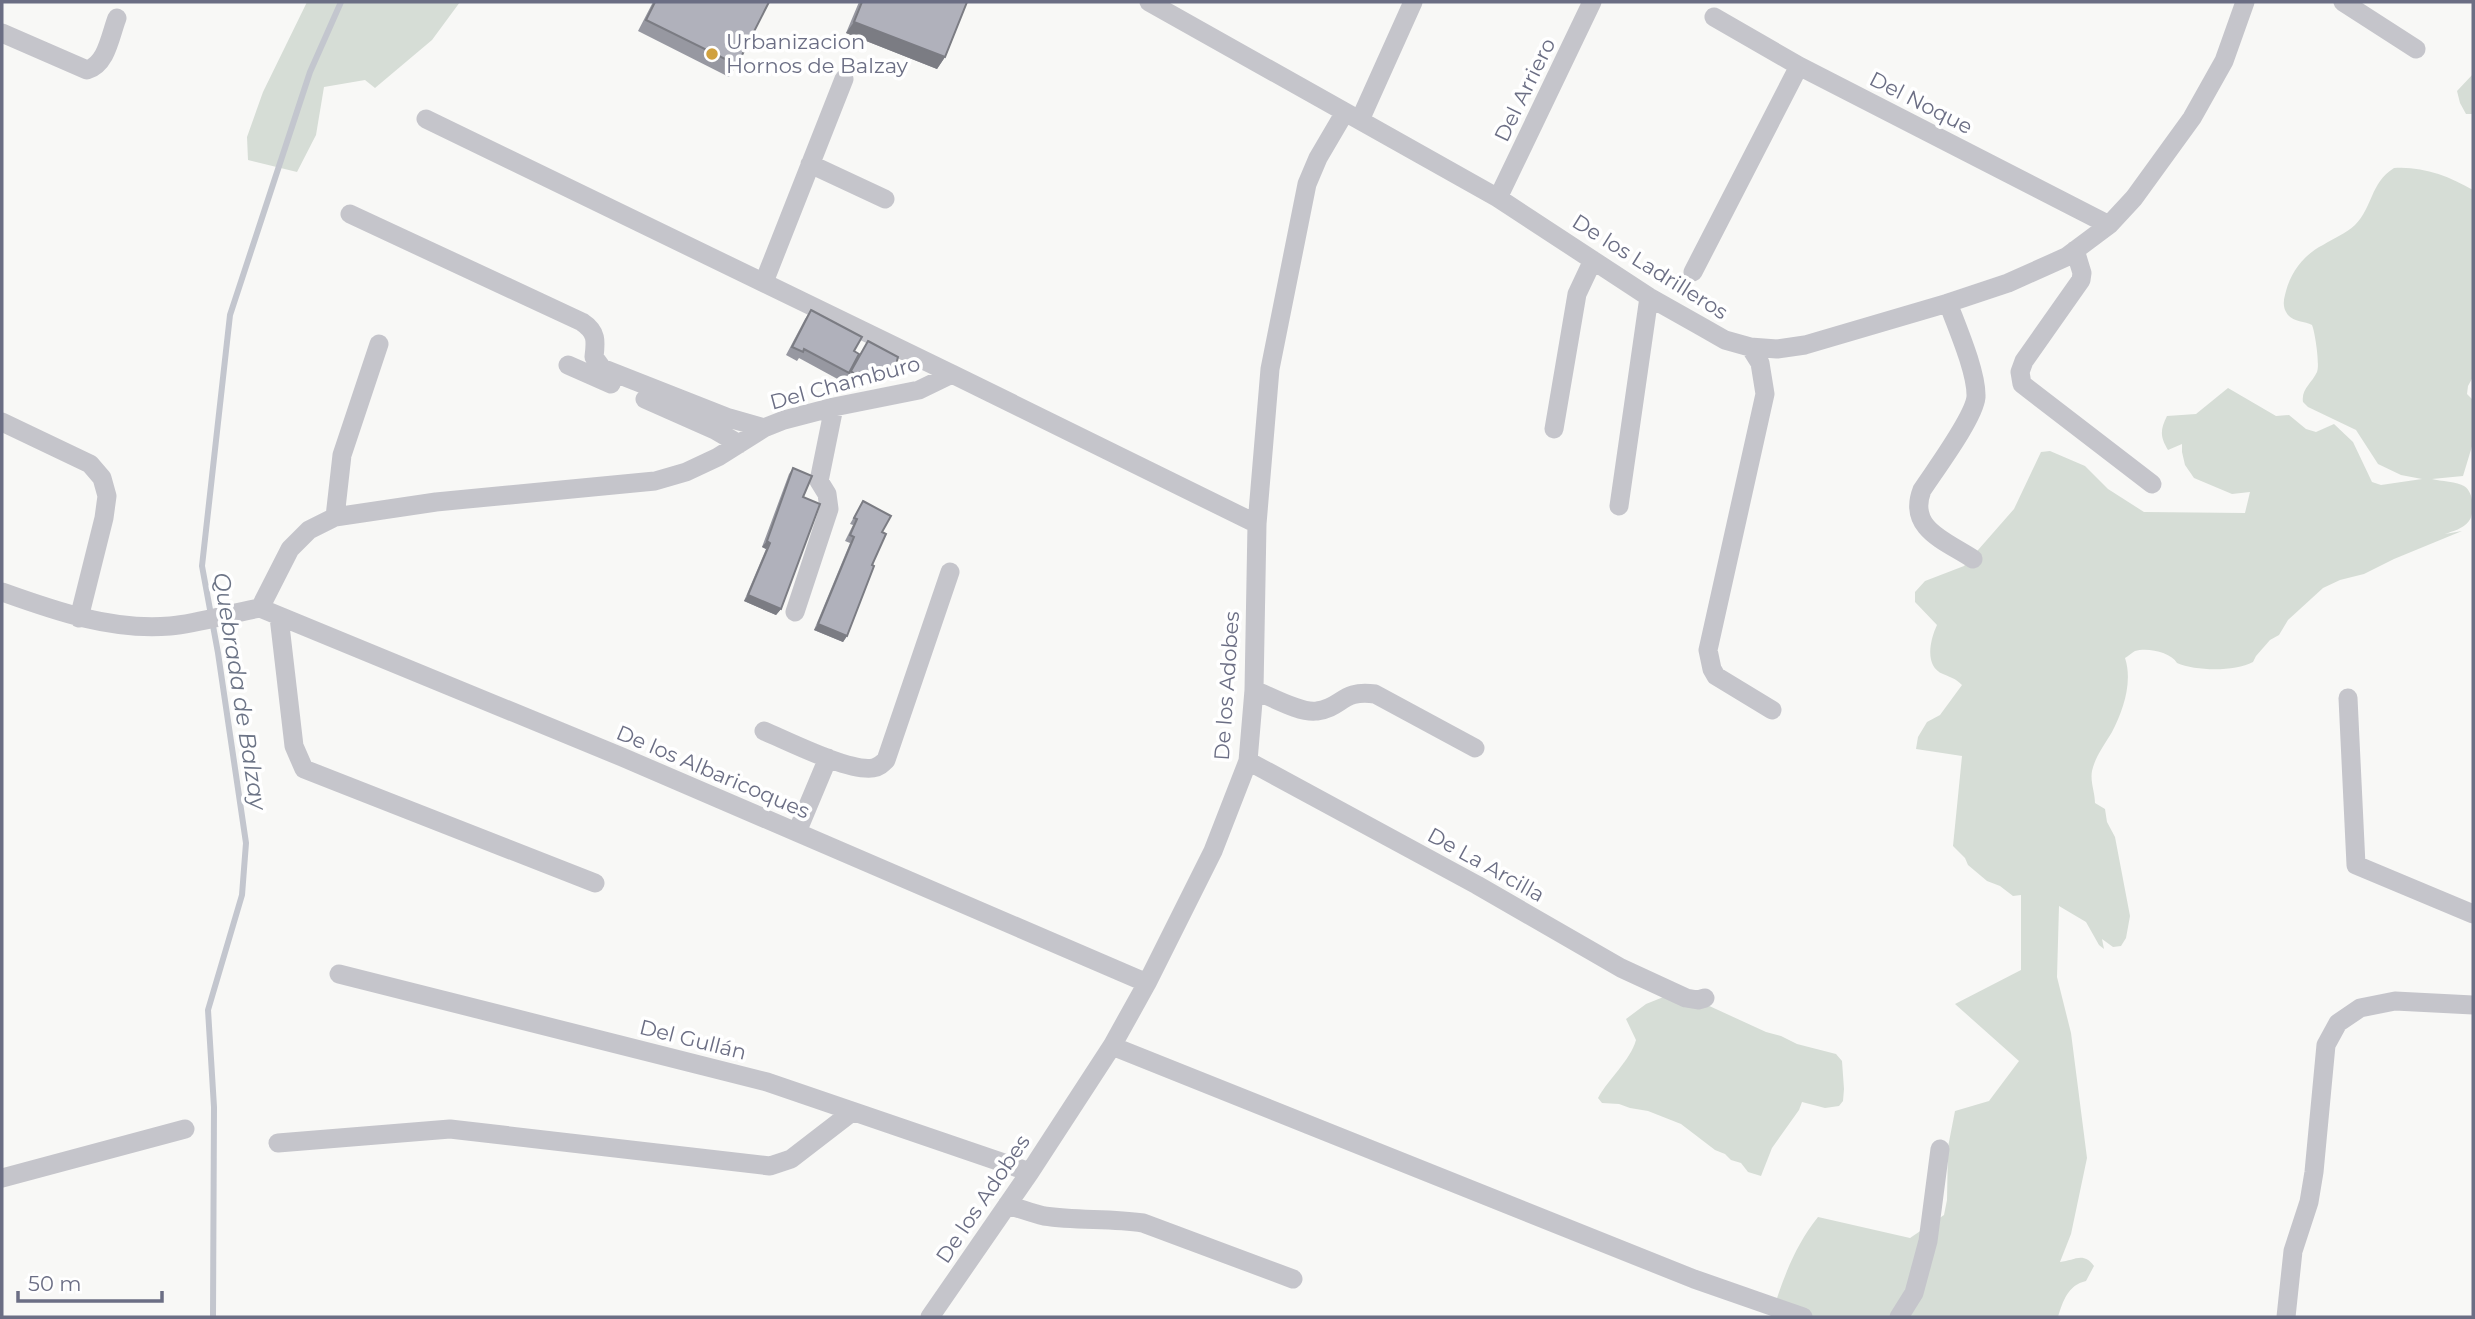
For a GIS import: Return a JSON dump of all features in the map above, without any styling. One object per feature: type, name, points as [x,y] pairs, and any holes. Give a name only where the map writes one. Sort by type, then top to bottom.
[{"type":"street","name":"De los Adobes","points":[[930,1317],[1030,1172],[1112,1046],[1147,983],[1213,851],[1248,761],[1254,690],[1257,524],[1270,369],[1298,223],[1307,184],[1318,158],[1352,116],[1413,2]]},
{"type":"street","name":"Del Arriero","points":[[1498,198],[1592,2]]},
{"type":"street","name":"De los Ladrilleros","points":[[1155,3],[1498,198],[1649,297],[1726,340],[1750,347],[1777,349],[1805,345],[2008,284],[2066,257],[2109,225],[2134,198],[2192,118],[2224,61],[2245,2]]},
{"type":"street","points":[[2343,2],[2416,49]]},
{"type":"street","name":"Del Noque","points":[[1714,17],[1799,66],[2109,225]]},
{"type":"street","points":[[2,33],[87,70],[95,68],[103,58],[117,18]]},
{"type":"street","points":[[1693,272],[1799,66]]},
{"type":"street","points":[[764,282],[844,79]]},
{"type":"street","points":[[426,119],[952,374]]},
{"type":"street","points":[[810,164],[885,199]]},
{"type":"street","points":[[349,214],[582,322],[594,334],[594,357],[602,368],[729,418],[764,428]]},
{"type":"street","points":[[2075,250],[2082,273],[2081,279],[2024,361],[2020,372],[2022,384],[2152,484]]},
{"type":"street","points":[[1554,429],[1577,293],[1593,260]]},
{"type":"street","points":[[1619,506],[1649,297]]},
{"type":"street","points":[[1948,303],[1973,375],[1976,396],[1972,413],[1922,490],[1918,509],[1925,528],[1973,559]]},
{"type":"street","points":[[335,517],[342,455],[379,344]]},
{"type":"street","points":[[1750,347],[1760,363],[1765,394],[1708,650],[1716,676],[1772,710]]},
{"type":"street","points":[[568,365],[703,424],[738,444]]},
{"type":"street","name":"Del Chamburo","points":[[260,608],[290,549],[309,530],[335,517],[436,502],[655,481],[686,472],[764,428],[834,407],[919,390],[952,374],[1257,524]]},
{"type":"street","points":[[795,612],[830,509],[827,494],[819,481],[834,407]]},
{"type":"street","points":[[2,422],[90,464],[102,478],[107,496],[104,518],[79,618]]},
{"type":"street","points":[[764,731],[828,758],[871,769],[880,766],[886,760],[950,572]]},
{"type":"street","points":[[2,592],[79,618],[144,627],[173,626],[260,608]]},
{"type":"street","name":"De los Albaricoques","points":[[260,608],[622,758],[1147,983]]},
{"type":"street","points":[[279,617],[294,746],[304,769],[594,883]]},
{"type":"street","points":[[1254,690],[1303,710],[1315,712],[1351,694],[1375,694],[1475,748]]},
{"type":"street","points":[[2348,698],[2356,865],[2473,914]]},
{"type":"street","points":[[797,832],[828,758]]},
{"type":"street","name":"De La Arcilla","points":[[1248,761],[1477,885],[1621,968],[1686,998],[1705,998]]},
{"type":"street","name":"Del Gullán","points":[[339,974],[767,1082],[1030,1172]]},
{"type":"street","points":[[2286,1317],[2293,1251],[2309,1202],[2314,1172],[2326,1045],[2338,1023],[2360,1008],[2395,1001],[2473,1004]]},
{"type":"street","points":[[1112,1046],[1681,1274],[1803,1317]]},
{"type":"street","points":[[278,1143],[450,1129],[770,1167],[791,1159],[852,1112]]},
{"type":"street","points":[[2,1178],[186,1129]]},
{"type":"street","points":[[1899,1317],[1914,1293],[1928,1241],[1940,1149]]},
{"type":"street","points":[[1007,1205],[1041,1215],[1143,1223],[1293,1279]]},
{"type":"shaded area","points":[[307,2],[460,2],[432,40],[375,88],[365,80],[324,87],[316,135],[297,172],[248,160],[247,137],[263,92]]},
{"type":"shaded area","points":[[2473,74],[2473,114],[2466,114],[2457,91]]},
{"type":"shaded area","points":[[2394,168],[2435,173],[2473,190],[2473,377],[2467,394],[2473,400],[2473,443],[2463,476],[2432,479],[2464,486],[2472,498],[2472,513],[2464,526],[2445,534],[2462,531],[2364,574],[2323,588],[2288,620],[2279,635],[2270,640],[2253,662],[2226,669],[2204,669],[2185,666],[2164,653],[2146,650],[2135,651],[2125,658],[2128,677],[2123,706],[2095,761],[2092,775],[2095,803],[2105,809],[2107,822],[2115,837],[2130,916],[2126,938],[2121,946],[2113,947],[2102,939],[2104,949],[2086,922],[2059,906],[2057,977],[2071,1033],[2087,1158],[2071,1234],[2060,1262],[2078,1258],[2090,1261],[2094,1266],[2086,1281],[2071,1290],[2058,1317],[1771,1317],[1790,1265],[1802,1240],[1818,1217],[1910,1238],[1944,1215],[1947,1200],[1948,1147],[1955,1111],[1989,1101],[2019,1061],[1955,1004],[2021,970],[2021,895],[2013,896],[2000,886],[1987,881],[1968,865],[1953,846],[1962,756],[1916,749],[1918,737],[1927,722],[1940,715],[1962,685],[1933,665],[1930,652],[1937,625],[1915,602],[1915,592],[1925,581],[1964,566],[2014,509],[2041,452],[2050,451],[2085,466],[2108,489],[2144,512],[2245,513],[2250,492],[2232,494],[2194,478],[2185,465],[2182,444],[2168,450],[2162,437],[2167,416],[2196,414],[2228,388],[2276,416],[2289,415],[2306,429],[2316,432],[2334,424],[2353,442],[2372,482],[2381,485],[2422,479],[2401,475],[2378,464],[2356,430],[2303,402],[2305,390],[2318,368],[2314,334],[2312,325],[2290,317],[2284,305],[2287,287],[2298,266],[2309,254],[2355,225],[2380,181]]},
{"type":"shaded area","points":[[1666,996],[1705,1004],[1797,1044],[1836,1054],[1842,1061],[1843,1101],[1839,1106],[1825,1108],[1802,1102],[1772,1148],[1761,1176],[1748,1172],[1741,1163],[1715,1150],[1681,1124],[1648,1111],[1602,1103],[1598,1098],[1629,1055],[1636,1040],[1626,1019],[1646,1004]]},
{"type":"building","name":"Urbanizacion Hornos de Balzay","points":[[655,2],[769,2],[737,65],[646,20]]},
{"type":"building","points":[[862,2],[967,2],[945,57],[854,22]]},
{"type":"building","points":[[811,310],[862,337],[854,351],[859,354],[849,373],[804,349],[803,352],[792,347]]},
{"type":"building","points":[[868,341],[898,357],[894,372],[862,382],[851,371]]},
{"type":"building","points":[[793,468],[812,476],[803,497],[820,504],[781,609],[748,595],[770,543],[767,541]]},
{"type":"building","points":[[863,501],[891,516],[882,532],[886,534],[847,636],[818,624],[854,537],[850,535],[857,519],[854,518]]},
{"type":"waterway","name":"Quebrada de Balzay","points":[[213,1317],[214,1107],[208,1010],[242,895],[246,843],[218,653],[202,566],[230,315],[310,72],[341,2]]},
{"type":"place","name":"Urbanizacion Hornos de Balzay","points":[[712,54]]}]
